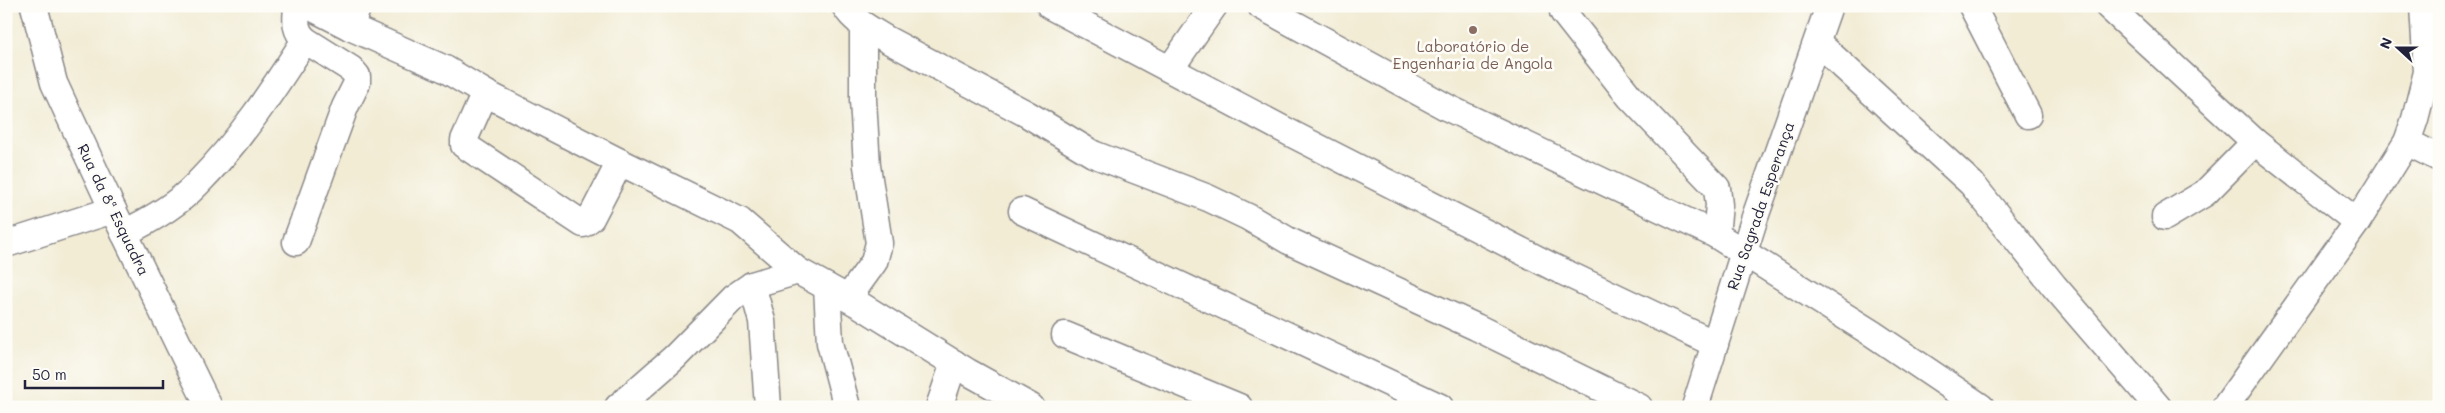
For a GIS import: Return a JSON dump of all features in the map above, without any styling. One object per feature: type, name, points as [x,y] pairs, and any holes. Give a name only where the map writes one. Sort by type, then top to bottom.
[{"type":"street","name":"Rua da 8ª Esquadra","points":[[34,6],[54,82],[119,222],[209,407]]},
{"type":"street","points":[[296,242],[345,107],[357,83],[357,76],[350,69],[305,40],[295,26],[297,6]]},
{"type":"street","points":[[309,6],[354,17],[485,93],[740,221],[798,271],[1031,407]]},
{"type":"street","points":[[845,6],[848,12],[863,25],[1027,114],[1093,154],[1208,198],[1248,217],[1289,241],[1476,327],[1639,407]]},
{"type":"street","points":[[1050,6],[1170,68],[1294,136],[1553,267],[1715,344]]},
{"type":"street","points":[[1170,68],[1214,6]]},
{"type":"street","points":[[1261,6],[1448,108],[1716,235],[1873,334],[1980,407]]},
{"type":"street","name":"Rua Sagrada Esperança","points":[[1695,407],[1745,254],[1755,217],[1818,43],[1829,6]]},
{"type":"street","points":[[1972,6],[2028,114]]},
{"type":"street","points":[[2108,6],[2255,142],[2357,222]]},
{"type":"street","points":[[2225,407],[2357,222],[2407,142],[2433,72],[2423,6]]},
{"type":"street","points":[[1563,12],[1630,97],[1717,188],[1720,206],[1716,235]]},
{"type":"street","points":[[847,407],[830,343],[838,293],[874,262],[879,243],[867,166],[863,100],[863,25]]},
{"type":"street","points":[[6,244],[119,222],[141,225],[196,185],[270,93],[305,40]]},
{"type":"street","points":[[1818,43],[1972,184],[2054,286],[2158,407]]},
{"type":"street","points":[[485,93],[464,140],[464,145],[583,224],[591,218],[620,162]]},
{"type":"street","points":[[2165,217],[2205,192],[2255,142]]},
{"type":"street","points":[[2407,142],[2439,158]]},
{"type":"street","points":[[1022,211],[1440,407]]},
{"type":"street","points":[[618,407],[675,357],[733,298],[752,284],[798,271]]},
{"type":"street","points":[[752,284],[762,321],[768,407]]},
{"type":"street","points":[[1065,335],[1239,407]]},
{"type":"street","points":[[939,407],[954,363]]},
{"type":"place","name":"Laboratório de Engenharia de Angola","points":[[1473,30]]}]
